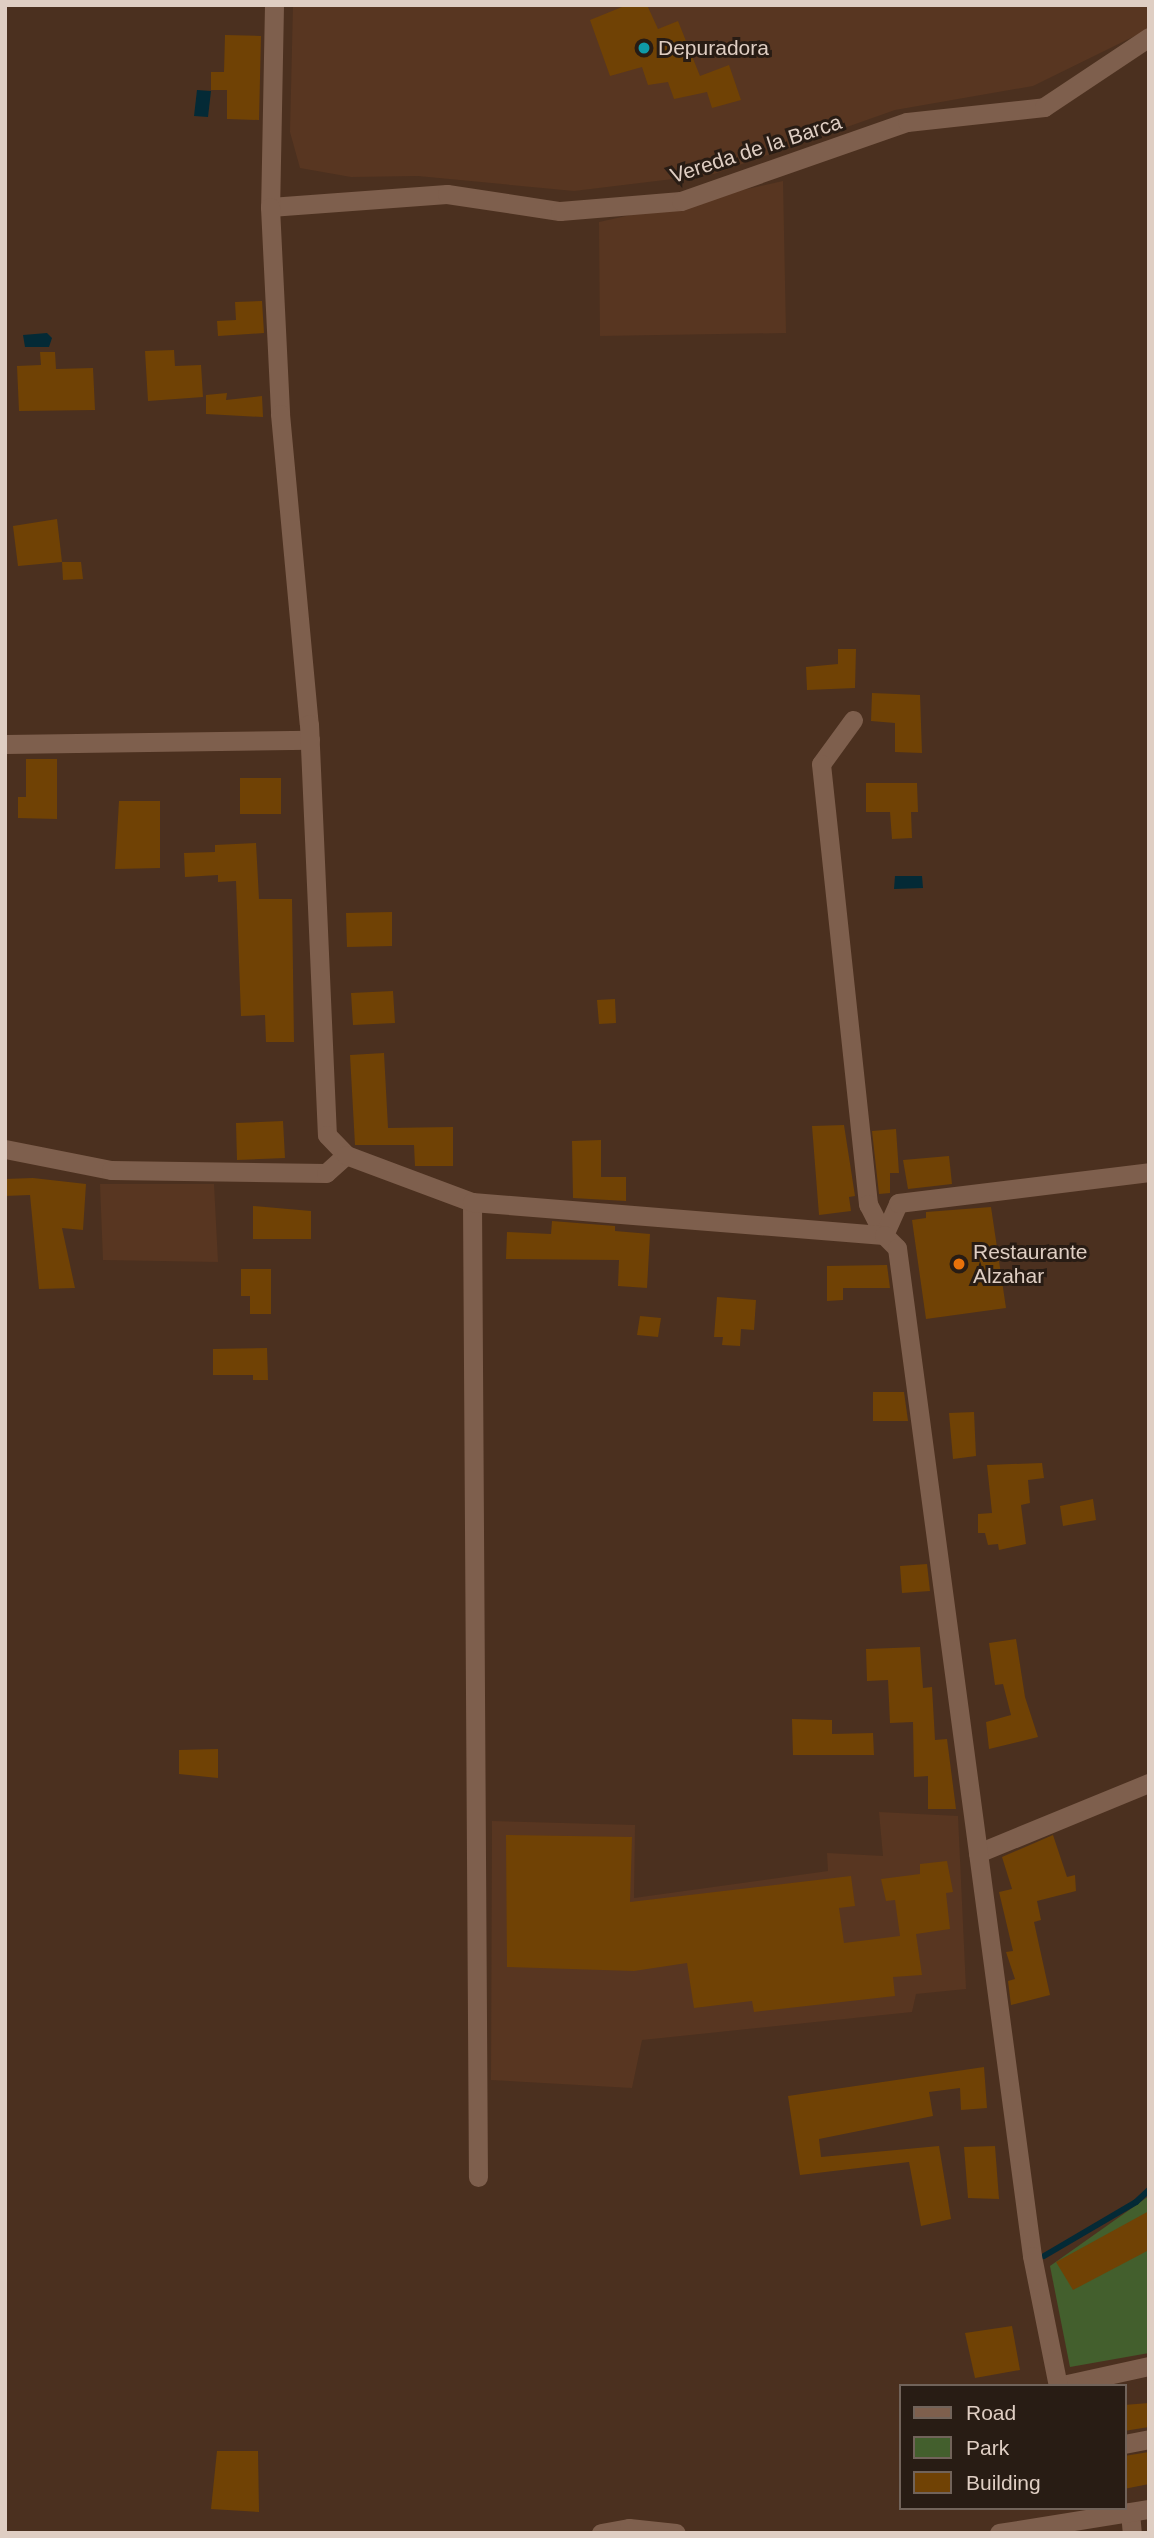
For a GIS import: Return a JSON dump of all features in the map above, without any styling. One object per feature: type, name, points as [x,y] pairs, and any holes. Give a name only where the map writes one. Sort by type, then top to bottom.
[{"type":"street","points":[[274,5],[270,207],[280,414],[310,740],[327,1135],[346,1155],[472,1202],[638,1219],[884,1235]]},
{"type":"street","name":"Vereda de la Barca","points":[[270,207],[447,194],[560,211],[681,201],[907,122],[1044,107],[1149,37]]},
{"type":"street","points":[[853,720],[821,764],[868,1204],[884,1235],[897,1248],[1032,2256],[1058,2384]]},
{"type":"street","points":[[5,744],[310,740]]},
{"type":"street","points":[[5,1149],[111,1170],[138,1171],[326,1173],[346,1155]]},
{"type":"street","points":[[884,1235],[898,1203],[1149,1172]]},
{"type":"street","points":[[472,1202],[478,2177]]},
{"type":"street","points":[[978,1853],[1149,1783]]},
{"type":"street","points":[[1068,2384],[1146,2369]]},
{"type":"street","points":[[1126,2444],[1149,2439]]},
{"type":"street","points":[[999,2533],[1079,2514],[1139,2511],[1132,2533]]},
{"type":"street","points":[[601,2533],[676,2533]]},
{"type":"shaded area","points":[[293,5],[1149,5],[1149,29],[1033,86],[895,110],[714,174],[574,191],[418,176],[351,177],[300,168],[290,132]]},
{"type":"shaded area","points":[[783,181],[786,333],[600,336],[599,222]]},
{"type":"shaded area","points":[[100,1184],[214,1184],[218,1262],[103,1260]]},
{"type":"shaded area","points":[[879,1812],[958,1816],[966,1989],[916,1994],[912,2012],[642,2040],[632,2088],[491,2080],[492,1821],[635,1825],[634,1898],[828,1871],[827,1853],[883,1856]]},
{"type":"green space","points":[[1149,2196],[1149,2353],[1070,2367],[1050,2266]]},
{"type":"water","points":[[197,90],[211,91],[208,117],[194,116]]},
{"type":"water","points":[[47,333],[52,338],[49,347],[25,347],[23,335]]},
{"type":"water","points":[[895,876],[922,876],[923,888],[894,889]]},
{"type":"building","name":"Depuradora","points":[[627,5],[647,5],[658,29],[678,21],[700,76],[729,65],[741,100],[712,108],[707,92],[674,99],[668,82],[648,85],[642,67],[610,76],[590,20]]},
{"type":"building","points":[[225,35],[261,36],[259,120],[227,119],[227,90],[211,90],[211,72],[224,72]]},
{"type":"building","points":[[262,301],[264,333],[218,336],[217,321],[236,320],[235,302]]},
{"type":"building","points":[[174,350],[175,366],[201,365],[203,397],[148,401],[145,351]]},
{"type":"building","points":[[40,352],[55,352],[56,369],[93,368],[95,410],[19,411],[17,366],[41,365]]},
{"type":"building","points":[[227,393],[226,400],[262,396],[263,417],[206,414],[206,395]]},
{"type":"building","points":[[57,519],[62,562],[18,566],[13,526]]},
{"type":"building","points":[[62,562],[81,562],[83,579],[63,580]]},
{"type":"building","points":[[838,649],[856,649],[855,688],[807,690],[806,667],[838,664]]},
{"type":"building","points":[[872,693],[920,695],[922,753],[895,752],[895,723],[871,721]]},
{"type":"building","points":[[26,759],[57,759],[57,819],[18,818],[18,797],[26,797]]},
{"type":"building","points":[[240,778],[281,778],[281,814],[240,814]]},
{"type":"building","points":[[866,783],[917,783],[918,812],[911,812],[912,838],[892,839],[890,812],[866,812]]},
{"type":"building","points":[[119,801],[160,801],[160,868],[115,869]]},
{"type":"building","points":[[256,843],[259,899],[292,899],[294,1042],[266,1042],[265,1015],[241,1016],[236,881],[218,882],[218,875],[185,877],[184,853],[215,852],[215,845]]},
{"type":"building","points":[[392,912],[392,946],[347,947],[346,913]]},
{"type":"building","points":[[393,991],[395,1023],[353,1025],[351,993]]},
{"type":"building","points":[[615,999],[616,1023],[599,1024],[597,1000]]},
{"type":"building","points":[[384,1053],[388,1128],[453,1127],[453,1166],[415,1166],[414,1145],[355,1145],[350,1055]]},
{"type":"building","points":[[283,1121],[285,1158],[237,1160],[236,1123]]},
{"type":"building","points":[[844,1125],[855,1196],[849,1197],[851,1211],[819,1215],[812,1126]]},
{"type":"building","points":[[896,1129],[899,1173],[890,1173],[890,1193],[879,1194],[872,1131]]},
{"type":"building","points":[[601,1140],[601,1177],[626,1177],[626,1201],[573,1198],[572,1141]]},
{"type":"building","points":[[949,1156],[952,1184],[908,1189],[903,1160]]},
{"type":"building","points":[[33,1178],[86,1184],[83,1230],[62,1228],[75,1288],[39,1289],[30,1195],[5,1196],[5,1179]]},
{"type":"building","points":[[253,1206],[311,1211],[311,1239],[253,1239]]},
{"type":"building","name":"Restaurante Alzahar","points":[[991,1207],[1006,1308],[926,1319],[912,1220],[926,1218],[926,1212]]},
{"type":"building","points":[[552,1221],[615,1226],[615,1231],[650,1234],[647,1288],[618,1286],[619,1260],[506,1259],[507,1232],[551,1234]]},
{"type":"building","points":[[887,1265],[890,1288],[843,1288],[843,1300],[827,1301],[827,1266]]},
{"type":"building","points":[[241,1269],[271,1269],[271,1314],[250,1314],[250,1296],[241,1296]]},
{"type":"building","points":[[717,1297],[756,1300],[754,1330],[741,1329],[740,1346],[722,1345],[723,1337],[714,1337]]},
{"type":"building","points":[[640,1316],[661,1318],[658,1337],[637,1335]]},
{"type":"building","points":[[267,1348],[268,1380],[253,1380],[253,1375],[213,1375],[213,1349]]},
{"type":"building","points":[[873,1392],[904,1392],[908,1421],[873,1421]]},
{"type":"building","points":[[974,1412],[976,1456],[953,1459],[949,1413]]},
{"type":"building","points":[[1042,1463],[1044,1478],[1028,1480],[1030,1503],[1021,1505],[1026,1544],[999,1550],[998,1544],[988,1545],[985,1533],[978,1533],[978,1514],[992,1513],[987,1465]]},
{"type":"building","points":[[1093,1499],[1096,1520],[1063,1526],[1060,1506]]},
{"type":"building","points":[[927,1564],[930,1591],[902,1593],[900,1566]]},
{"type":"building","points":[[1016,1639],[1025,1697],[1038,1737],[989,1749],[986,1722],[1011,1715],[1003,1684],[995,1685],[989,1643]]},
{"type":"building","points":[[920,1647],[923,1688],[932,1687],[935,1740],[947,1739],[956,1809],[928,1809],[928,1776],[914,1777],[913,1722],[890,1723],[888,1680],[867,1681],[866,1649]]},
{"type":"building","points":[[792,1719],[832,1720],[832,1734],[873,1733],[874,1755],[793,1755]]},
{"type":"building","points":[[218,1749],[218,1778],[179,1774],[179,1750]]},
{"type":"building","points":[[506,1835],[632,1837],[630,1902],[851,1876],[855,1906],[839,1908],[844,1943],[900,1936],[895,1900],[886,1901],[881,1879],[920,1874],[920,1864],[947,1861],[953,1892],[946,1893],[950,1929],[916,1934],[922,1975],[893,1977],[895,1996],[754,2012],[752,2001],[694,2008],[687,1963],[634,1971],[507,1967]]},
{"type":"building","points":[[1053,1835],[1067,1877],[1075,1875],[1076,1891],[1037,1901],[1041,1920],[1034,1922],[1050,1995],[1011,2005],[1008,1981],[1015,1979],[1006,1952],[1013,1951],[999,1892],[1012,1889],[1002,1857]]},
{"type":"building","points":[[984,2067],[987,2108],[961,2110],[960,2088],[929,2092],[933,2116],[819,2139],[821,2157],[939,2146],[951,2219],[921,2226],[909,2162],[800,2175],[788,2096]]},
{"type":"building","points":[[995,2146],[999,2199],[968,2198],[964,2147]]},
{"type":"building","points":[[1149,2211],[1149,2250],[1073,2290],[1056,2262]]},
{"type":"building","points":[[1012,2326],[1020,2370],[975,2378],[965,2333]]},
{"type":"building","points":[[1149,2403],[1149,2427],[1126,2431],[1126,2405]]},
{"type":"building","points":[[217,2451],[258,2451],[259,2512],[211,2509]]},
{"type":"building","points":[[1149,2452],[1149,2484],[1126,2489],[1126,2456]]},
{"type":"waterway","points":[[1044,2256],[1136,2202],[1149,2190]]},
{"type":"place","name":"Depuradora","points":[[644,48]]},
{"type":"place","name":"Restaurante Alzahar","points":[[959,1264]]}]
